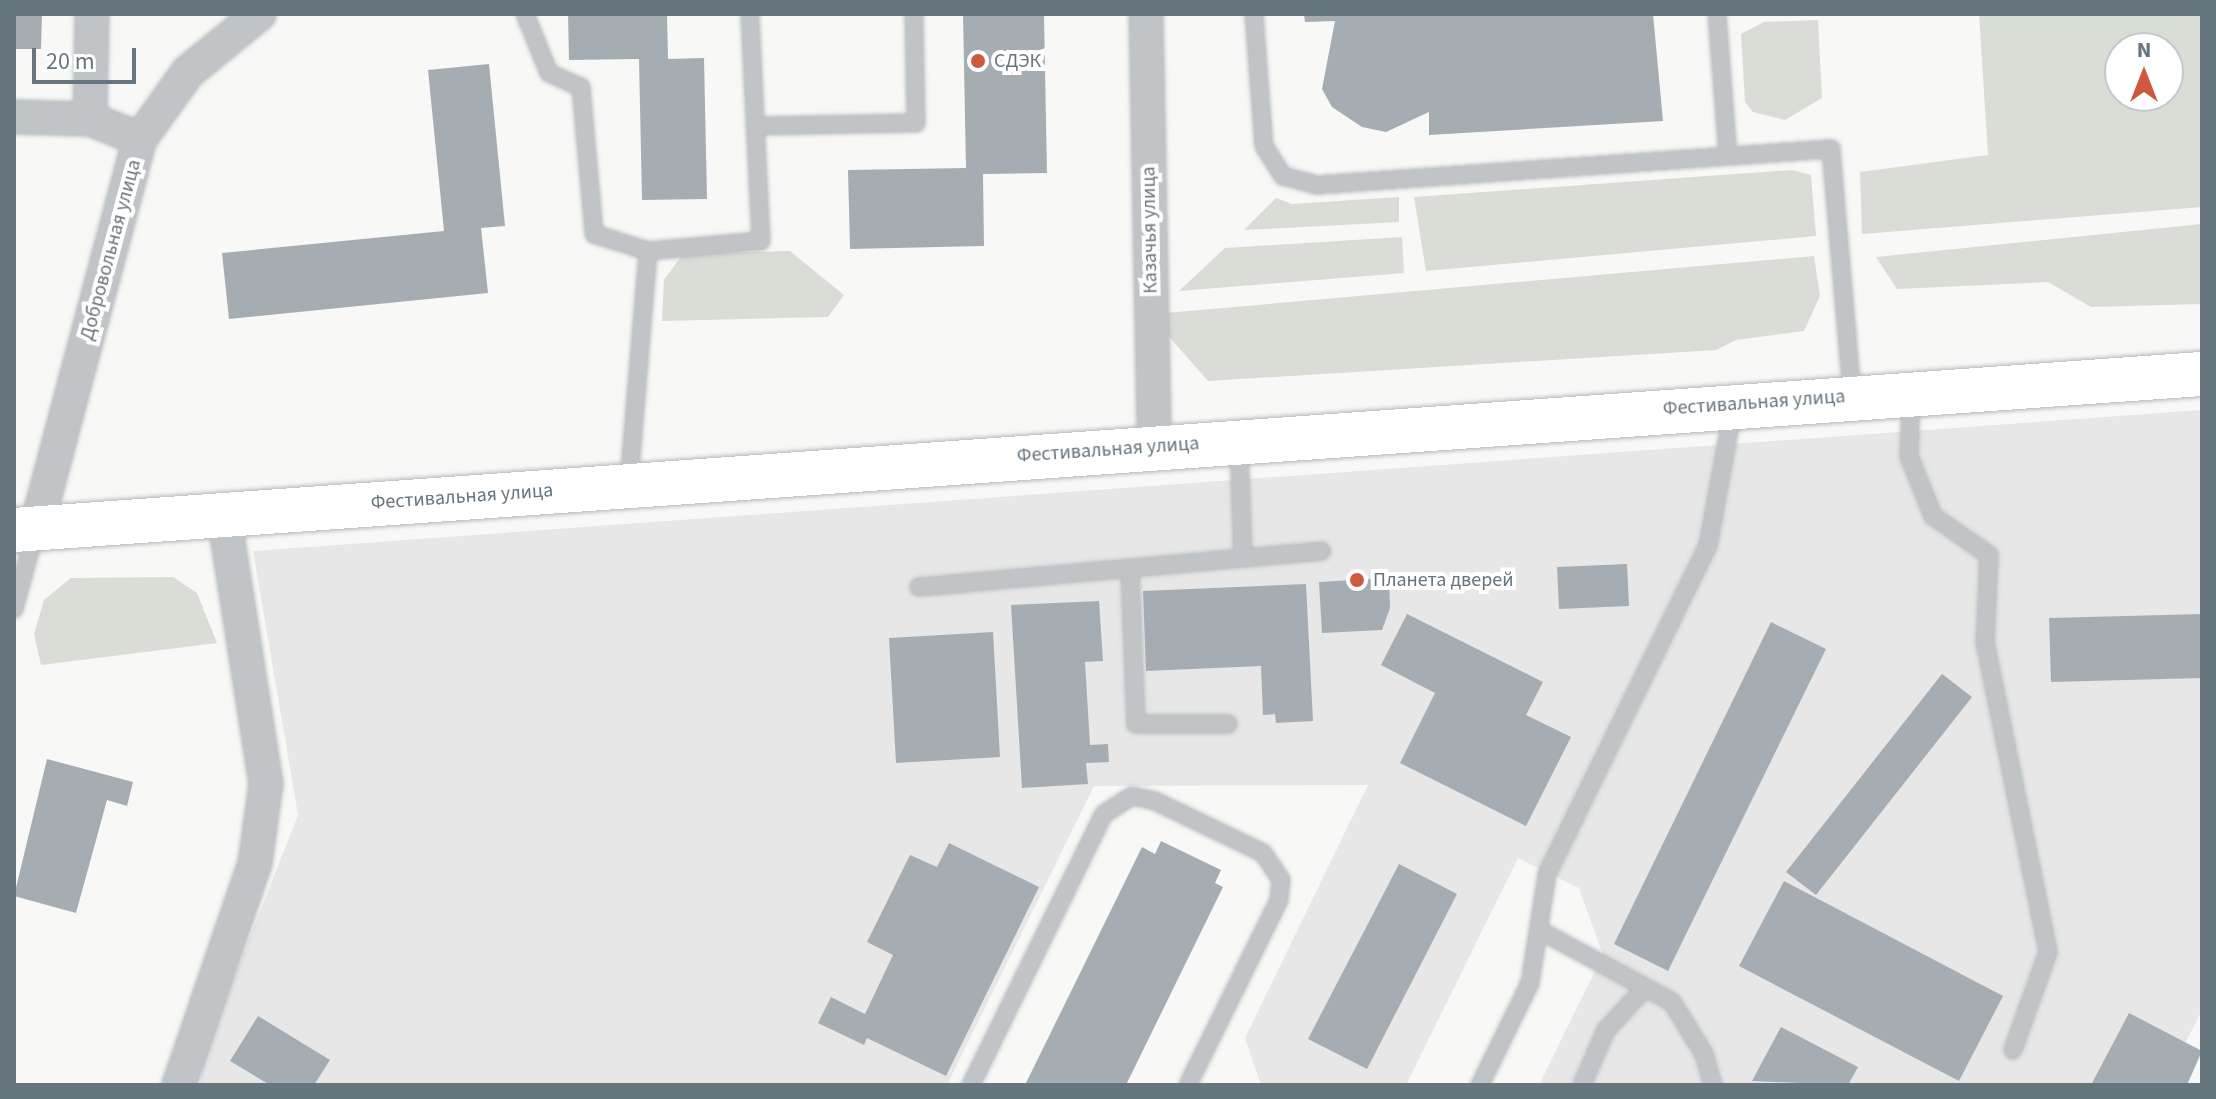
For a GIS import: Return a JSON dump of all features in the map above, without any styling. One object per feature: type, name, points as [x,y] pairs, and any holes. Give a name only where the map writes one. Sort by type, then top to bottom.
[{"type":"main road","name":"Фестивальная улица","points":[[25,529],[1734,404],[2202,374]]},
{"type":"street","points":[[90,119],[92,14]]},
{"type":"street","name":"Добровольная улица","points":[[25,529],[140,139],[188,72],[259,14]]},
{"type":"street","name":"Казачья улица","points":[[1146,14],[1154,446]]},
{"type":"street","points":[[14,117],[90,119],[140,139]]},
{"type":"street","points":[[179,1085],[255,863],[266,784],[224,515]]},
{"type":"lane","points":[[525,14],[549,73],[581,87],[594,234],[648,251],[761,241],[750,14]]},
{"type":"lane","points":[[757,126],[916,123],[914,14]]},
{"type":"lane","points":[[1254,14],[1264,146],[1283,176],[1317,185],[1831,149],[1852,396]]},
{"type":"lane","points":[[1717,14],[1728,156]]},
{"type":"lane","points":[[629,485],[648,251]]},
{"type":"lane","points":[[1911,392],[1909,456],[1933,516],[1989,555],[1985,642],[2048,952],[2013,1050]]},
{"type":"lane","points":[[1480,1085],[1530,983],[1547,874],[1708,546],[1734,404]]},
{"type":"lane","points":[[1239,441],[1243,558]]},
{"type":"lane","points":[[14,609],[25,529]]},
{"type":"lane","points":[[919,587],[1321,551]]},
{"type":"lane","points":[[1130,568],[1136,724],[1228,724]]},
{"type":"lane","points":[[971,1085],[1104,814],[1132,796],[1155,801],[1263,853],[1281,880],[1279,900],[1188,1085]]},
{"type":"lane","points":[[1539,930],[1672,1002],[1704,1054],[1713,1085]]},
{"type":"lane","points":[[1582,1085],[1606,1030],[1645,988]]},
{"type":"shaded area","points":[[1979,14],[2202,14],[2202,207],[1862,234],[1860,172],[1988,155]]},
{"type":"shaded area","points":[[1818,20],[1822,98],[1785,120],[1753,112],[1745,102],[1741,34],[1764,22]]},
{"type":"shaded area","points":[[1792,170],[1811,175],[1816,236],[1426,271],[1414,197]]},
{"type":"shaded area","points":[[1399,197],[1399,222],[1244,230],[1276,198],[1292,204]]},
{"type":"shaded area","points":[[2202,224],[2202,304],[2091,307],[2048,282],[1897,289],[1876,257]]},
{"type":"shaded area","points":[[1402,237],[1404,273],[1179,291],[1225,248]]},
{"type":"shaded area","points":[[790,251],[844,295],[828,317],[662,321],[664,280],[683,254]]},
{"type":"shaded area","points":[[1814,256],[1820,296],[1804,331],[1736,340],[1716,350],[1208,381],[1165,332],[1166,313]]},
{"type":"shaded area","points":[[2202,410],[2202,1010],[2164,1085],[1539,1085],[1603,955],[1579,888],[1518,858],[1406,1085],[1261,1085],[1245,1038],[1368,785],[1094,786],[947,1085],[200,1085],[205,1051],[298,815],[253,551]]},
{"type":"shaded area","points":[[173,577],[197,593],[217,643],[41,665],[34,634],[44,600],[71,578]]},
{"type":"building","points":[[14,14],[42,14],[41,49],[14,49]]},
{"type":"building","points":[[568,14],[667,14],[668,59],[704,58],[707,199],[642,200],[639,59],[569,60]]},
{"type":"building","points":[[963,14],[1044,14],[1047,173],[983,174],[984,246],[850,249],[848,170],[966,168]]},
{"type":"building","points":[[1304,14],[1653,14],[1663,121],[1429,135],[1429,112],[1386,132],[1362,127],[1332,107],[1322,89],[1335,21],[1305,22]]},
{"type":"building","points":[[489,64],[505,226],[481,228],[488,293],[229,319],[222,253],[444,231],[428,70]]},
{"type":"building","points":[[1627,564],[1629,606],[1559,609],[1557,567]]},
{"type":"building","points":[[1389,578],[1390,608],[1382,630],[1322,633],[1319,582]]},
{"type":"building","points":[[1306,584],[1313,721],[1276,723],[1275,714],[1263,715],[1261,666],[1146,671],[1143,591]]},
{"type":"building","points":[[1099,601],[1103,661],[1085,662],[1090,745],[1108,744],[1109,762],[1086,763],[1088,784],[1022,788],[1011,605]]},
{"type":"building","points":[[1407,614],[1543,682],[1526,715],[1571,737],[1526,826],[1400,763],[1435,693],[1381,665]]},
{"type":"building","points":[[2202,614],[2202,678],[2051,682],[2049,618]]},
{"type":"building","points":[[1771,622],[1826,649],[1668,971],[1614,944]]},
{"type":"building","points":[[993,632],[1000,757],[896,763],[889,638]]},
{"type":"building","points":[[1942,674],[1972,697],[1816,895],[1786,872]]},
{"type":"building","points":[[47,759],[133,782],[127,806],[107,800],[76,913],[14,896]]},
{"type":"building","points":[[1161,841],[1221,870],[1215,883],[1223,887],[1126,1085],[1025,1085],[1142,847],[1155,854]]},
{"type":"building","points":[[949,843],[1039,887],[946,1076],[867,1038],[864,1045],[818,1023],[831,997],[865,1014],[893,955],[867,942],[910,855],[937,867]]},
{"type":"building","points":[[1399,864],[1457,894],[1367,1069],[1308,1039]]},
{"type":"building","points":[[1784,881],[2003,996],[1959,1081],[1739,966]]},
{"type":"building","points":[[2129,1013],[2202,1051],[2187,1085],[2091,1085]]},
{"type":"building","points":[[258,1016],[330,1060],[314,1085],[270,1085],[230,1061]]},
{"type":"building","points":[[1781,1027],[1858,1067],[1848,1085],[1752,1081]]},
{"type":"place","name":"СДЭК","points":[[978,61]]},
{"type":"place","name":"Планета дверей","points":[[1357,580]]}]
